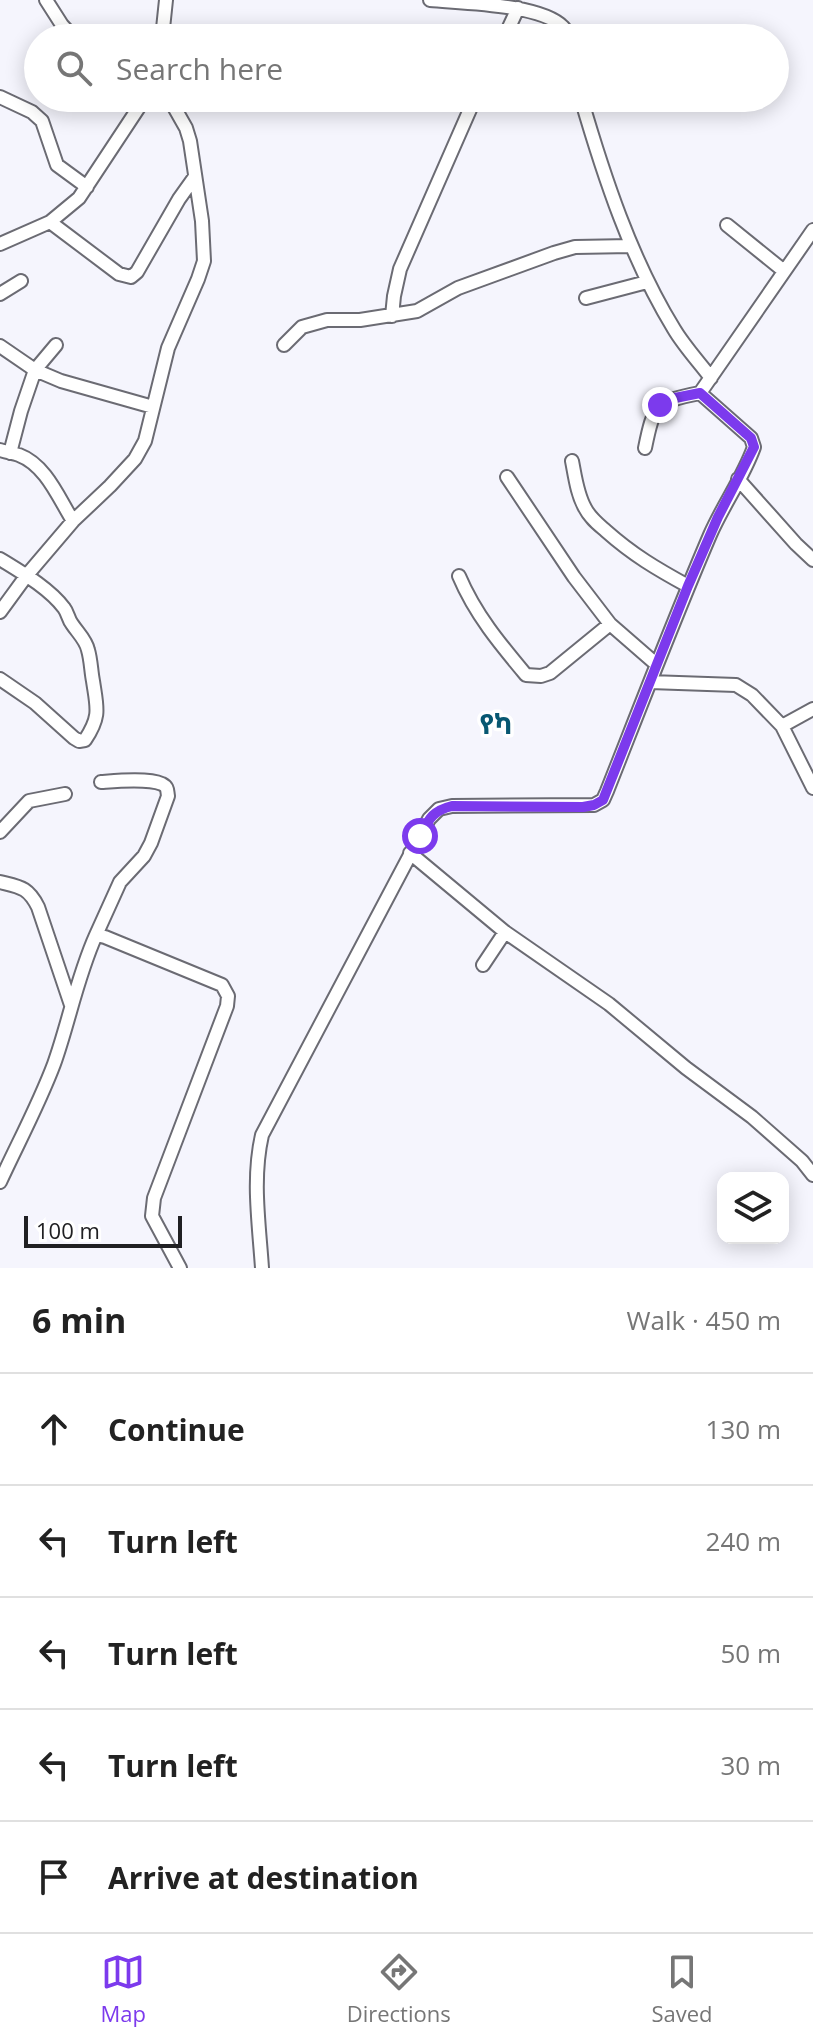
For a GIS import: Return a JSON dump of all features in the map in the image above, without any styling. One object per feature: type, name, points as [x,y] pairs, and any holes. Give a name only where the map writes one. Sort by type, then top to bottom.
[{"type":"street","points":[[46,0],[61,24]]},
{"type":"street","points":[[163,24],[166,0]]},
{"type":"street","points":[[430,0],[525,6],[558,24]]},
{"type":"street","points":[[513,24],[525,6]]},
{"type":"street","points":[[0,97],[24,108]]},
{"type":"street","points":[[32,112],[42,121],[57,165],[87,187]]},
{"type":"street","points":[[0,244],[50,222],[79,198],[135,112]]},
{"type":"street","points":[[0,612],[73,521],[135,459],[145,441],[168,348],[204,261],[202,221],[190,141],[177,112]]},
{"type":"street","points":[[392,316],[400,269],[469,112]]},
{"type":"street","points":[[586,112],[631,246],[647,282],[675,331],[711,378]]},
{"type":"street","points":[[50,222],[119,274],[131,277],[194,178]]},
{"type":"street","points":[[727,225],[784,271]]},
{"type":"street","points":[[645,448],[654,412],[660,405],[675,398],[700,393],[813,230]]},
{"type":"street","points":[[284,345],[302,327],[327,320],[360,320],[417,311],[458,288],[575,247],[631,246]]},
{"type":"street","points":[[0,294],[21,281]]},
{"type":"street","points":[[586,298],[647,282]]},
{"type":"street","points":[[56,345],[35,370],[5,451],[21,455],[41,471],[73,521]]},
{"type":"street","points":[[0,346],[35,370],[61,381],[153,407]]},
{"type":"street","points":[[262,1268],[256,1185],[262,1135],[429,819],[439,809],[452,806],[583,807],[603,800],[688,586],[718,517],[754,447],[753,442],[700,393]]},
{"type":"street","points":[[572,461],[579,494],[591,517],[649,565],[688,586]]},
{"type":"street","points":[[507,477],[574,577],[610,624],[656,664]]},
{"type":"street","points":[[738,479],[813,560]]},
{"type":"street","points":[[0,559],[27,575],[61,604],[69,621],[84,640],[97,706],[94,726],[85,740],[79,741],[35,703],[0,679]]},
{"type":"street","points":[[459,576],[469,601],[526,675],[550,673],[610,624]]},
{"type":"street","points":[[650,682],[736,685],[752,695],[782,726],[813,788]]},
{"type":"street","points":[[782,726],[813,709]]},
{"type":"street","points":[[0,1182],[54,1063],[96,935],[120,882],[144,856],[151,843],[168,796],[163,784],[136,780],[101,782]]},
{"type":"street","points":[[0,832],[29,801],[65,794]]},
{"type":"street","points":[[410,853],[505,932],[629,1020],[752,1117],[802,1161],[813,1175]]},
{"type":"street","points":[[0,882],[23,888],[32,895],[71,1005]]},
{"type":"street","points":[[483,965],[505,932]]},
{"type":"street","points":[[96,935],[222,985],[228,996],[227,1006],[154,1198],[152,1216],[180,1268]]},
{"type":"district","name":"የካ","points":[[496,724]]},
{"type":"route","points":[[420,836],[429,819],[439,809],[452,806],[583,807],[603,800],[688,586],[718,517],[754,447],[751,438],[700,393],[660,405]]}]
